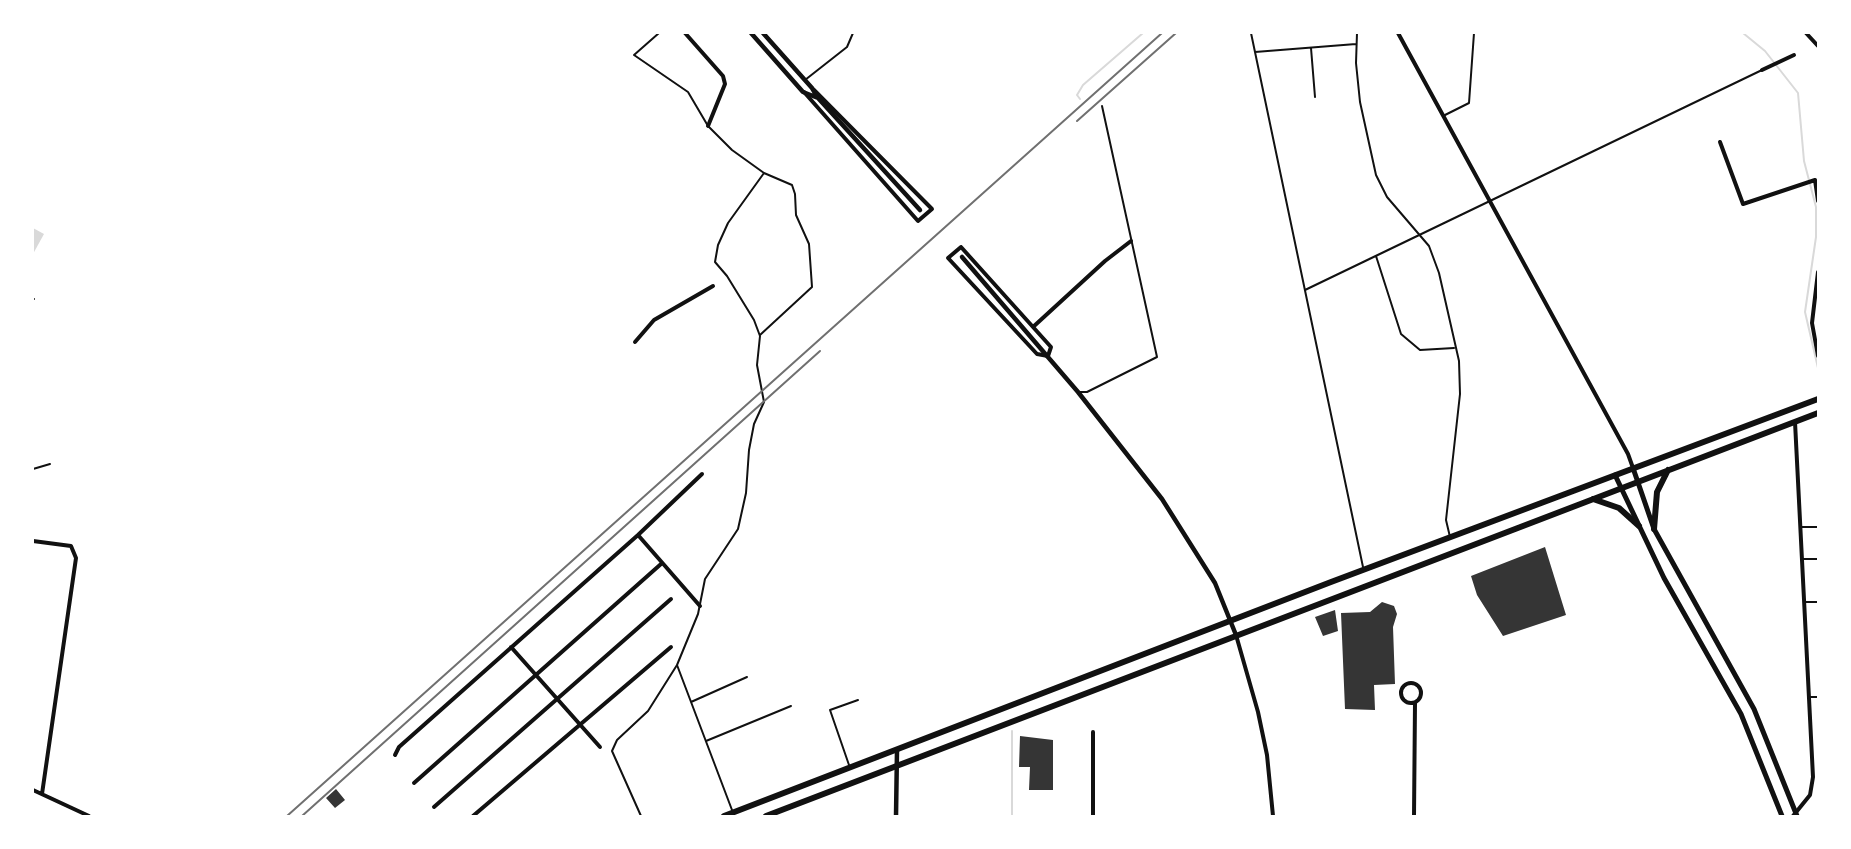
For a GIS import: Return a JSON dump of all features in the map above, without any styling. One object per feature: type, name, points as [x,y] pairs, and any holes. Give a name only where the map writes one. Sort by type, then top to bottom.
[{"type":"main road","points":[[724,816],[1231,620],[1818,399]]},
{"type":"main road","points":[[766,816],[896,764],[1818,413]]},
{"type":"main road","points":[[1633,468],[1654,529],[1679,578],[1754,709],[1795,815]]},
{"type":"main road","points":[[1654,529],[1657,492],[1668,470]]},
{"type":"main road","points":[[1615,475],[1664,578],[1741,714],[1782,816]]},
{"type":"main road","points":[[1593,499],[1619,508],[1639,526]]},
{"type":"street","points":[[685,33],[723,76],[725,84],[708,126]]},
{"type":"street","points":[[750,33],[918,221],[932,209],[812,88],[763,33]]},
{"type":"street","points":[[1398,33],[1628,454],[1633,468]]},
{"type":"street","points":[[1806,33],[1818,46]]},
{"type":"street","points":[[1762,70],[1794,55]]},
{"type":"street","points":[[812,88],[818,98],[920,210]]},
{"type":"street","points":[[803,92],[818,98]]},
{"type":"street","points":[[1720,141],[1743,204],[1815,180],[1818,201]]},
{"type":"street","points":[[1034,327],[1105,261],[1131,241]]},
{"type":"street","points":[[961,247],[1051,347],[1048,356],[1037,354],[948,258],[961,247]]},
{"type":"street","points":[[962,257],[1078,392],[1162,499],[1186,534],[1215,584],[1231,620],[1258,712],[1267,755],[1274,816]]},
{"type":"street","points":[[1818,272],[1812,323],[1818,356]]},
{"type":"street","points":[[635,342],[654,320],[713,286]]},
{"type":"street","points":[[1795,422],[1813,777],[1810,795],[1795,815]]},
{"type":"street","points":[[394,755],[399,747],[638,535],[702,474]]},
{"type":"street","points":[[638,535],[700,606]]},
{"type":"street","points":[[33,541],[71,546],[76,558],[42,794]]},
{"type":"street","points":[[414,783],[661,564]]},
{"type":"street","points":[[434,807],[671,599]]},
{"type":"street","points":[[511,647],[600,747]]},
{"type":"street","points":[[473,816],[671,647]]},
{"type":"street","points":[[1414,816],[1415,703],[1421,696],[1421,689],[1417,684],[1407,683],[1401,691],[1402,698],[1407,702],[1415,703]]},
{"type":"street","points":[[1093,732],[1093,816]]},
{"type":"street","points":[[896,816],[897,750]]},
{"type":"street","points":[[33,790],[89,816]]},
{"type":"lane","points":[[659,33],[634,55],[687,92],[708,126],[732,150],[764,173],[792,185],[796,215],[809,243],[813,286],[760,336]]},
{"type":"lane","points":[[805,80],[847,47],[853,33]]},
{"type":"lane","points":[[1251,33],[1364,570]]},
{"type":"lane","points":[[1357,33],[1360,102],[1376,175],[1387,197],[1429,246],[1439,273],[1454,348],[1459,361],[1460,394],[1446,520],[1449,537]]},
{"type":"lane","points":[[1443,116],[1469,104],[1474,33]]},
{"type":"lane","points":[[1255,52],[1356,45]]},
{"type":"lane","points":[[1311,48],[1315,97]]},
{"type":"lane","points":[[1305,290],[1762,70]]},
{"type":"lane","points":[[1078,392],[1087,392],[1157,357],[1102,106]]},
{"type":"lane","points":[[641,816],[612,750],[617,740],[648,711],[677,665],[700,606],[705,579],[738,529],[746,493],[749,450],[754,424],[764,402],[757,364],[760,336],[754,320],[728,276],[715,262],[718,244],[728,223],[764,173]]},
{"type":"lane","points":[[1376,256],[1401,334],[1420,350],[1454,348]]},
{"type":"lane","points":[[33,469],[50,464]]},
{"type":"lane","points":[[1801,528],[1818,527]]},
{"type":"lane","points":[[1802,560],[1818,559]]},
{"type":"lane","points":[[1804,602],[1818,602]]},
{"type":"lane","points":[[677,665],[733,813]]},
{"type":"lane","points":[[691,702],[747,677]]},
{"type":"lane","points":[[1809,697],[1818,697]]},
{"type":"lane","points":[[850,768],[830,710],[858,699]]},
{"type":"lane","points":[[706,741],[791,706]]},
{"type":"lane","points":[[1810,736],[1818,736]]},
{"type":"shaded area","points":[[33,228],[44,234],[33,254]]},
{"type":"building","points":[[1545,547],[1566,615],[1503,636],[1477,595],[1471,576]]},
{"type":"building","points":[[1382,602],[1394,606],[1397,614],[1393,627],[1395,684],[1374,685],[1375,710],[1345,709],[1341,613],[1370,612]]},
{"type":"building","points":[[1335,610],[1338,631],[1323,636],[1315,617]]},
{"type":"building","points":[[1020,736],[1053,740],[1053,790],[1029,790],[1030,767],[1019,767]]},
{"type":"building","points":[[336,789],[345,800],[335,808],[326,798]]},
{"type":"waterway","points":[[1080,99],[1077,95],[1083,85],[1143,33]]},
{"type":"waterway","points":[[1743,33],[1765,51],[1798,93],[1804,161],[1816,207],[1816,237],[1805,312],[1818,368]]},
{"type":"waterway","points":[[1012,731],[1012,816]]},
{"type":"railway","points":[[287,816],[1162,33]]},
{"type":"railway","points":[[1077,121],[1176,33]]},
{"type":"railway","points":[[302,816],[820,351]]}]
